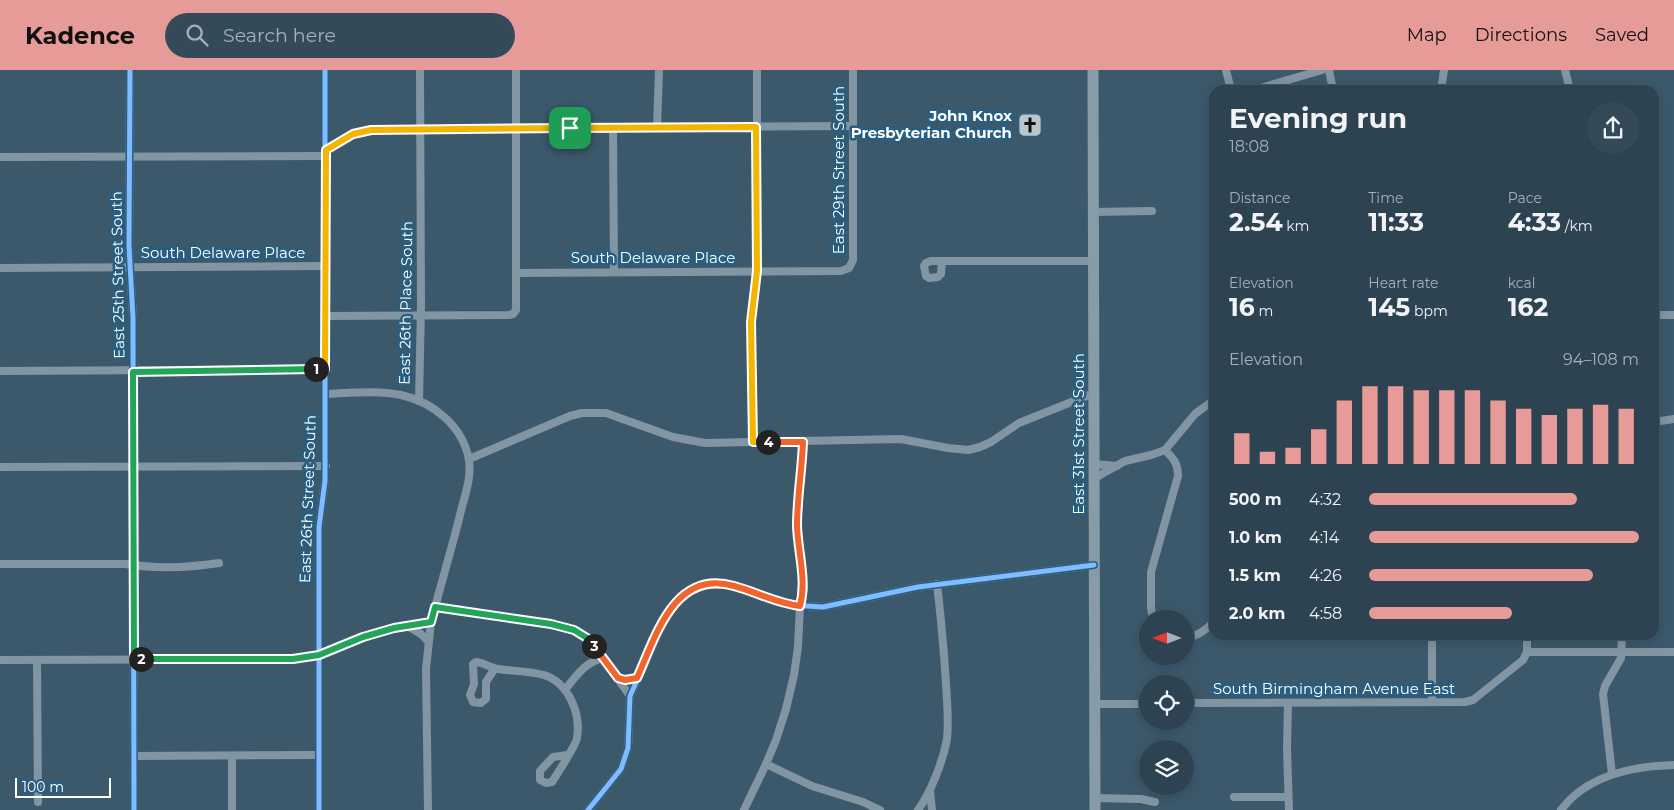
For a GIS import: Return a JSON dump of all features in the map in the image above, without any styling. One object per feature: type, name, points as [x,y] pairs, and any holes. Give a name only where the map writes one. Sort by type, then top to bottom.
[{"type":"main road","name":"East 31st Street South","points":[[1092,70],[1095,804]]},
{"type":"street","name":"East 25th Street South","points":[[130,70],[129,268],[133,318],[134,810]]},
{"type":"street","name":"East 26th Street South","points":[[319,810],[319,518],[324,498],[326,466],[325,70]]},
{"type":"street","name":"East 26th Place South","points":[[420,70],[421,315],[419,401],[439,412],[454,426],[462,439],[469,459],[467,488],[431,622],[428,641],[426,669],[428,810]]},
{"type":"street","points":[[325,316],[513,314],[516,310],[517,301],[516,70]]},
{"type":"street","points":[[657,128],[659,70]]},
{"type":"street","points":[[753,442],[751,322],[757,271],[756,70]]},
{"type":"street","name":"East 29th Street South","points":[[849,268],[853,260],[853,70]]},
{"type":"street","points":[[1226,70],[1230,85]]},
{"type":"street","points":[[1271,85],[1322,70]]},
{"type":"street","points":[[1329,70],[1332,85]]},
{"type":"street","points":[[1442,85],[1444,70]]},
{"type":"street","points":[[1565,70],[1569,85]]},
{"type":"street","points":[[0,157],[129,157],[326,153],[343,139],[362,131],[853,126]]},
{"type":"street","points":[[613,128],[614,272]]},
{"type":"street","points":[[1093,212],[1152,211]]},
{"type":"street","points":[[942,262],[1093,261]]},
{"type":"street","name":"South Delaware Place","points":[[0,268],[326,266]]},
{"type":"street","name":"South Delaware Place","points":[[517,273],[841,271],[849,268]]},
{"type":"street","points":[[1659,315],[1674,315]]},
{"type":"street","points":[[0,371],[133,372],[325,369]]},
{"type":"street","points":[[326,394],[382,393],[402,395],[419,401]]},
{"type":"street","points":[[469,459],[549,424],[582,413],[594,412],[606,414],[687,441],[712,444],[901,439],[968,450],[991,442],[1019,423],[1094,393]]},
{"type":"street","points":[[1093,479],[1125,461],[1165,450],[1194,414],[1209,404]]},
{"type":"street","points":[[1659,421],[1674,419]]},
{"type":"street","points":[[744,810],[766,764],[785,715],[791,692],[798,647],[800,606],[804,589],[798,537],[798,508],[803,442]]},
{"type":"street","points":[[1151,610],[1151,572],[1178,476],[1176,462],[1165,450]]},
{"type":"street","points":[[1094,464],[1117,466]]},
{"type":"street","points":[[0,467],[326,466]]},
{"type":"street","points":[[0,564],[183,568],[220,563]]},
{"type":"street","points":[[588,810],[617,776],[624,762],[628,748],[630,696],[637,678],[668,612],[682,595],[691,590],[709,584],[726,584],[773,601],[800,606],[823,607],[898,590],[1094,565]]},
{"type":"street","points":[[918,810],[930,791],[947,739],[944,644],[937,584]]},
{"type":"street","points":[[435,607],[551,624],[574,630],[593,644],[630,696]]},
{"type":"street","points":[[0,660],[285,659],[319,655],[372,634],[431,622]]},
{"type":"street","points":[[408,626],[422,634],[428,641]]},
{"type":"street","points":[[1194,637],[1209,626]]},
{"type":"street","points":[[1432,640],[1432,702]]},
{"type":"street","points":[[1526,640],[1527,652],[1674,652]]},
{"type":"street","points":[[1612,774],[1603,694],[1605,686],[1623,652],[1622,640]]},
{"type":"street","name":"South Birmingham Avenue East","points":[[1194,703],[1465,702],[1473,700],[1523,660],[1527,652]]},
{"type":"street","points":[[565,690],[585,665],[593,660],[603,658]]},
{"type":"street","points":[[38,660],[38,802]]},
{"type":"street","points":[[495,668],[486,682],[486,699],[481,703],[473,702],[470,695],[474,684],[473,664],[479,662],[495,668],[543,675],[553,679],[565,690],[575,708],[578,724],[577,741],[567,755]]},
{"type":"street","points":[[618,678],[625,680],[637,678]]},
{"type":"street","points":[[1288,703],[1289,810]]},
{"type":"street","points":[[1094,704],[1139,704]]},
{"type":"street","points":[[134,756],[319,755]]},
{"type":"street","points":[[232,756],[232,810]]},
{"type":"street","points":[[766,764],[812,786],[863,802],[880,810]]},
{"type":"street","points":[[1561,810],[1573,795],[1584,787],[1612,774],[1649,766],[1674,765]]},
{"type":"street","points":[[930,791],[932,810]]},
{"type":"street","points":[[1234,797],[1288,797]]},
{"type":"street","name":"East 31st Street South","points":[[1095,804],[1141,799],[1155,802]]},
{"type":"cycle path","points":[[130,70],[129,246],[133,318],[134,810]]},
{"type":"cycle path","points":[[319,810],[319,527],[325,481],[325,70]]},
{"type":"cycle path","points":[[588,810],[621,769],[628,748],[630,696],[668,612],[682,595],[691,590],[709,584],[726,584],[773,601],[790,605],[823,607],[918,587],[1094,565]]},
{"type":"place","name":"John Knox Presbyterian Church","points":[[1030,125]]},
{"type":"route","points":[[756,127],[757,271],[751,322],[753,442],[803,442],[798,508],[798,537],[804,589],[800,606],[773,601],[736,586],[726,584],[700,586],[682,595],[674,603],[637,678],[625,680],[618,678],[593,644],[574,630],[551,624],[435,607],[431,622],[394,628],[363,637],[319,655],[293,659],[134,660],[133,372],[325,369],[326,150],[343,139],[362,131],[371,130],[570,128],[756,127]]}]
